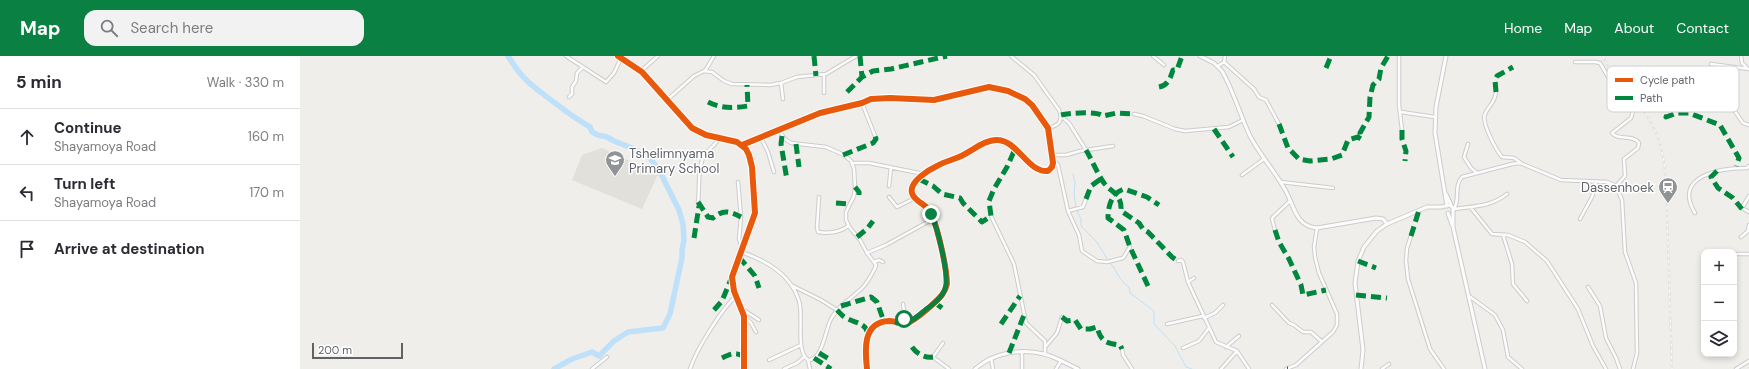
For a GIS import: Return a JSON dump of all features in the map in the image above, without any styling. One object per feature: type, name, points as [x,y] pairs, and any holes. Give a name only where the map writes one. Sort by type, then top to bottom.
[{"type":"street","points":[[566,56],[570,57],[582,68],[605,82],[616,69],[620,57],[641,71],[692,128],[706,135],[732,140],[742,145],[747,152],[751,162],[755,213],[732,277],[733,287],[744,316],[744,369]]},
{"type":"street","points":[[641,71],[658,56]]},
{"type":"street","points":[[667,100],[694,76],[705,71],[714,56]]},
{"type":"street","points":[[705,71],[714,73],[724,81],[735,84],[770,85],[781,83],[797,77],[824,75],[837,69],[856,56]]},
{"type":"street","points":[[1011,56],[1027,68],[1040,81],[1062,117],[1069,123],[1086,150]]},
{"type":"street","points":[[1200,56],[1218,66],[1225,77],[1250,136],[1264,159],[1281,182],[1296,215],[1302,222],[1308,226],[1317,228],[1376,218],[1383,219],[1388,224]]},
{"type":"street","points":[[1218,66],[1224,62],[1225,56]]},
{"type":"street","points":[[1399,56],[1399,105],[1402,130]]},
{"type":"street","points":[[1446,56],[1435,117],[1437,149],[1449,206],[1447,212]]},
{"type":"street","points":[[1741,56],[1742,63],[1748,69]]},
{"type":"street","points":[[1149,59],[1154,57],[1164,65]]},
{"type":"street","points":[[1224,62],[1254,89],[1259,97],[1266,100],[1279,124]]},
{"type":"street","points":[[1575,62],[1600,63],[1607,75]]},
{"type":"street","points":[[1711,64],[1726,66]]},
{"type":"street","points":[[569,97],[572,94],[572,87],[576,81],[576,75],[582,68]]},
{"type":"street","points":[[824,75],[824,93]]},
{"type":"street","points":[[781,83],[784,99]]},
{"type":"street","points":[[742,145],[760,136],[820,113],[878,98],[934,100],[948,98],[984,87],[998,88],[1008,91],[1030,103],[1048,128],[1053,163],[1051,169],[1042,171],[1010,146],[1002,141],[995,140],[984,144],[958,158],[938,165],[924,174],[913,186],[912,194],[914,198],[927,208],[933,219],[944,264],[946,287],[940,297],[906,323],[884,322],[875,327],[868,334],[865,347],[866,369]]},
{"type":"street","points":[[1496,92],[1494,103],[1484,114],[1483,122],[1502,157],[1517,159],[1522,163],[1561,180],[1610,183],[1616,186],[1620,191],[1622,200],[1625,252],[1636,282],[1637,353],[1633,369]]},
{"type":"street","points":[[862,103],[875,136]]},
{"type":"street","points":[[1401,112],[1435,117]]},
{"type":"street","points":[[1616,186],[1624,176],[1624,159],[1638,148],[1639,143],[1633,139],[1612,135],[1613,131],[1631,118],[1633,112]]},
{"type":"street","points":[[1736,112],[1743,123],[1749,125]]},
{"type":"street","points":[[1134,114],[1143,116],[1175,129],[1185,131],[1229,127],[1243,120]]},
{"type":"street","points":[[1048,128],[1058,124],[1062,117]]},
{"type":"street","points":[[778,129],[785,139],[791,143],[826,147],[845,156],[852,163],[855,187],[852,201],[846,216],[848,226],[860,240],[876,265],[865,285],[837,310],[829,323],[819,353],[813,359],[808,360]]},
{"type":"street","points":[[760,136],[768,152],[774,172]]},
{"type":"street","points":[[698,202],[702,160],[707,152],[716,144],[719,138]]},
{"type":"street","points":[[1468,144],[1464,156],[1471,168],[1478,173]]},
{"type":"street","points":[[1052,157],[1113,146]]},
{"type":"street","points":[[1052,157],[1058,165],[1068,210],[1079,235],[1082,251],[1097,261],[1107,262],[1123,258],[1130,247]]},
{"type":"street","points":[[1242,175],[1264,159]]},
{"type":"street","points":[[852,163],[869,162],[924,174]]},
{"type":"street","points":[[1453,227],[1454,210],[1457,201],[1457,185],[1460,179],[1466,175],[1522,163]]},
{"type":"street","points":[[1695,213],[1689,197],[1693,184],[1709,173],[1726,169],[1747,168],[1749,166]]},
{"type":"street","points":[[889,186],[891,167]]},
{"type":"street","points":[[738,182],[741,217],[739,240],[741,250]]},
{"type":"street","points":[[1281,182],[1333,188]]},
{"type":"street","points":[[1580,220],[1592,197],[1596,182]]},
{"type":"street","points":[[1447,212],[1497,202],[1507,194]]},
{"type":"street","points":[[1749,196],[1742,209],[1749,212]]},
{"type":"street","points":[[819,197],[818,232],[841,230],[848,226]]},
{"type":"street","points":[[889,197],[897,207],[914,198]]},
{"type":"street","points":[[1068,210],[1072,211],[1083,207],[1086,199]]},
{"type":"street","points":[[1275,230],[1272,219],[1273,217],[1290,201]]},
{"type":"street","points":[[1361,369],[1363,350],[1356,295],[1357,269],[1364,247],[1369,238],[1388,224],[1427,207],[1449,206],[1457,201]]},
{"type":"street","points":[[1449,206],[1454,210]]},
{"type":"street","points":[[1438,207],[1447,212],[1453,227],[1485,369]]},
{"type":"street","points":[[1471,208],[1491,233],[1513,236],[1525,242],[1547,261],[1578,309],[1593,346],[1606,369]]},
{"type":"street","points":[[991,216],[1014,264],[1026,323],[1031,330],[1044,339],[1046,346],[1045,354]]},
{"type":"street","points":[[867,253],[886,245],[933,219]]},
{"type":"street","points":[[1741,237],[1748,231],[1749,225]]},
{"type":"street","points":[[1286,369],[1296,365],[1321,341],[1333,332],[1338,320],[1337,314],[1319,273],[1315,257],[1314,248],[1317,228]]},
{"type":"street","points":[[1503,235],[1512,264],[1513,284],[1527,302]]},
{"type":"street","points":[[1411,236],[1407,248],[1406,261],[1408,279],[1430,349],[1444,369]]},
{"type":"street","points":[[741,250],[773,266],[796,292],[800,305],[801,345],[804,357],[808,360],[810,369]]},
{"type":"street","points":[[1737,254],[1749,254]]},
{"type":"street","points":[[874,262],[879,260],[883,262]]},
{"type":"street","points":[[1178,261],[1181,260],[1183,262],[1188,282],[1203,317],[1216,342],[1236,352],[1249,369]]},
{"type":"street","points":[[1188,282],[1194,278]]},
{"type":"street","points":[[791,285],[837,310]]},
{"type":"street","points":[[1588,287],[1600,306],[1606,338],[1620,369]]},
{"type":"street","points":[[690,369],[698,349],[728,305],[736,296]]},
{"type":"street","points":[[1469,296],[1495,314],[1503,330],[1508,357],[1522,369]]},
{"type":"street","points":[[897,323],[905,317],[902,304]]},
{"type":"street","points":[[1167,324],[1216,313],[1223,305]]},
{"type":"street","points":[[1272,305],[1288,322],[1302,331],[1311,332],[1321,341]]},
{"type":"street","points":[[742,309],[759,320]]},
{"type":"street","points":[[744,316],[751,323],[756,332]]},
{"type":"street","points":[[1046,346],[1057,333],[1062,317]]},
{"type":"street","points":[[1184,348],[1199,341],[1209,328]]},
{"type":"street","points":[[1226,348],[1240,336]]},
{"type":"street","points":[[943,344],[933,357],[949,369]]},
{"type":"street","points":[[769,360],[801,345]]},
{"type":"street","points":[[1122,349],[1132,369]]},
{"type":"street","points":[[1022,352],[1022,369]]},
{"type":"street","points":[[975,369],[991,358],[1004,354],[1022,352],[1045,354],[1078,369]]},
{"type":"street","points":[[1221,369],[1236,352]]},
{"type":"street","points":[[592,369],[607,357]]},
{"type":"street","points":[[784,369],[797,363],[804,357]]},
{"type":"street","points":[[991,358],[993,369]]},
{"type":"street","points":[[1056,369],[1061,361]]},
{"type":"street","points":[[1736,369],[1749,361]]},
{"type":"street","points":[[1382,369],[1389,364]]},
{"type":"street","points":[[1224,365],[1225,369]]},
{"type":"shaded area","name":"Tshelimnyama Primary School","points":[[602,148],[658,174],[642,209],[572,180],[582,155]]},
{"type":"waterway","points":[[508,56],[527,81],[565,111],[590,127],[592,132],[632,148],[650,158],[659,170],[679,210],[683,224],[684,240],[682,258],[670,314],[663,328],[628,332],[614,341],[599,356],[592,352],[572,359],[554,369]]},
{"type":"waterway","points":[[1073,174],[1075,183],[1074,194],[1076,208]]},
{"type":"waterway","points":[[1077,211],[1081,219],[1081,226],[1096,241],[1108,260]]},
{"type":"waterway","points":[[1110,263],[1120,279],[1129,287],[1130,293],[1154,311],[1154,324],[1175,346],[1186,367],[1192,369]]},
{"type":"railway","points":[[1603,56],[1607,66]]},
{"type":"railway","points":[[1644,112],[1660,143],[1664,162],[1666,182],[1672,369]]},
{"type":"marked path","points":[[814,56],[816,76]]},
{"type":"marked path","points":[[860,56],[862,77]]},
{"type":"marked path","points":[[847,92],[862,77],[873,71],[891,69],[947,56]]},
{"type":"marked path","points":[[1159,87],[1165,85],[1173,70],[1177,70],[1182,56]]},
{"type":"marked path","points":[[1326,68],[1331,56]]},
{"type":"marked path","points":[[1279,124],[1288,148],[1299,159],[1310,161],[1331,159],[1342,155],[1348,140],[1358,137],[1361,139],[1360,133],[1369,117],[1370,97],[1373,85],[1379,79],[1381,68],[1388,56]]},
{"type":"marked path","points":[[1496,92],[1495,80],[1497,76],[1513,67]]},
{"type":"marked path","points":[[708,102],[718,106],[748,106],[747,85]]},
{"type":"marked path","points":[[1669,112],[1666,117],[1677,113],[1689,113],[1720,125],[1739,158],[1736,166]]},
{"type":"marked path","points":[[1061,115],[1084,113],[1096,113],[1103,116],[1117,113],[1134,114]]},
{"type":"marked path","points":[[1214,129],[1233,157]]},
{"type":"marked path","points":[[1402,130],[1402,139],[1406,151],[1405,161]]},
{"type":"marked path","points":[[782,136],[781,144],[787,180]]},
{"type":"marked path","points":[[843,155],[873,143],[876,139],[875,136]]},
{"type":"marked path","points":[[796,144],[799,167]]},
{"type":"marked path","points":[[919,179],[933,186],[942,194],[960,198],[982,222],[991,216],[989,201],[1015,149]]},
{"type":"marked path","points":[[1086,150],[1104,183],[1120,201],[1121,211],[1139,223],[1143,229],[1178,261]]},
{"type":"marked path","points":[[1717,171],[1711,177],[1718,188],[1733,198],[1742,209]]},
{"type":"marked path","points":[[1086,199],[1091,186],[1102,178]]},
{"type":"marked path","points":[[855,187],[859,192],[859,195]]},
{"type":"marked path","points":[[1148,286],[1124,230],[1108,218],[1109,209],[1113,197],[1124,189],[1147,197],[1159,205]]},
{"type":"marked path","points":[[698,202],[708,217],[713,218],[724,212],[733,213],[741,217]]},
{"type":"marked path","points":[[836,203],[851,204]]},
{"type":"marked path","points":[[694,238],[699,206]]},
{"type":"marked path","points":[[1411,236],[1419,210]]},
{"type":"marked path","points":[[857,237],[867,229],[873,221]]},
{"type":"marked path","points":[[1275,230],[1279,242],[1301,285],[1303,295],[1326,290]]},
{"type":"marked path","points":[[739,257],[755,276],[759,288]]},
{"type":"marked path","points":[[1358,261],[1376,268]]},
{"type":"marked path","points":[[714,310],[722,301],[731,279]]},
{"type":"marked path","points":[[1356,295],[1387,298]]},
{"type":"marked path","points":[[1001,324],[1020,296]]},
{"type":"marked path","points":[[841,306],[871,297],[877,302],[883,319]]},
{"type":"marked path","points":[[934,302],[942,308]]},
{"type":"marked path","points":[[837,310],[846,318],[863,325],[868,334]]},
{"type":"marked path","points":[[1009,353],[1024,315]]},
{"type":"marked path","points":[[1062,317],[1067,321],[1075,320],[1081,329],[1097,327],[1102,339],[1120,345],[1122,349]]},
{"type":"marked path","points":[[912,347],[921,355],[933,357]]},
{"type":"marked path","points":[[819,353],[831,360]]},
{"type":"marked path","points":[[722,358],[730,354],[738,354],[744,357]]},
{"type":"marked path","points":[[814,358],[831,369]]},
{"type":"cycle path","points":[[618,56],[642,72],[692,128],[706,135],[737,142],[746,149],[749,155],[752,167],[755,213],[732,277],[734,291],[744,316],[744,369]]},
{"type":"cycle path","points":[[742,145],[820,113],[862,103],[871,99],[890,98],[934,100],[989,87],[1008,91],[1025,99],[1032,105],[1048,128],[1053,163],[1052,167],[1048,171],[1035,167],[1005,142],[993,140],[964,155],[942,163],[924,173],[916,181],[913,185],[912,193],[913,196],[929,210],[932,216],[943,257],[947,285],[939,298],[911,322],[905,323],[889,321],[874,326],[867,339],[867,369]]},
{"type":"place","name":"Tshelimnyama Primary School","points":[[615,177]]},
{"type":"place","name":"Dassenhoek","points":[[1668,204]]},
{"type":"route","points":[[904,319],[897,323],[909,322],[940,297],[947,284],[942,252],[931,214]]}]
